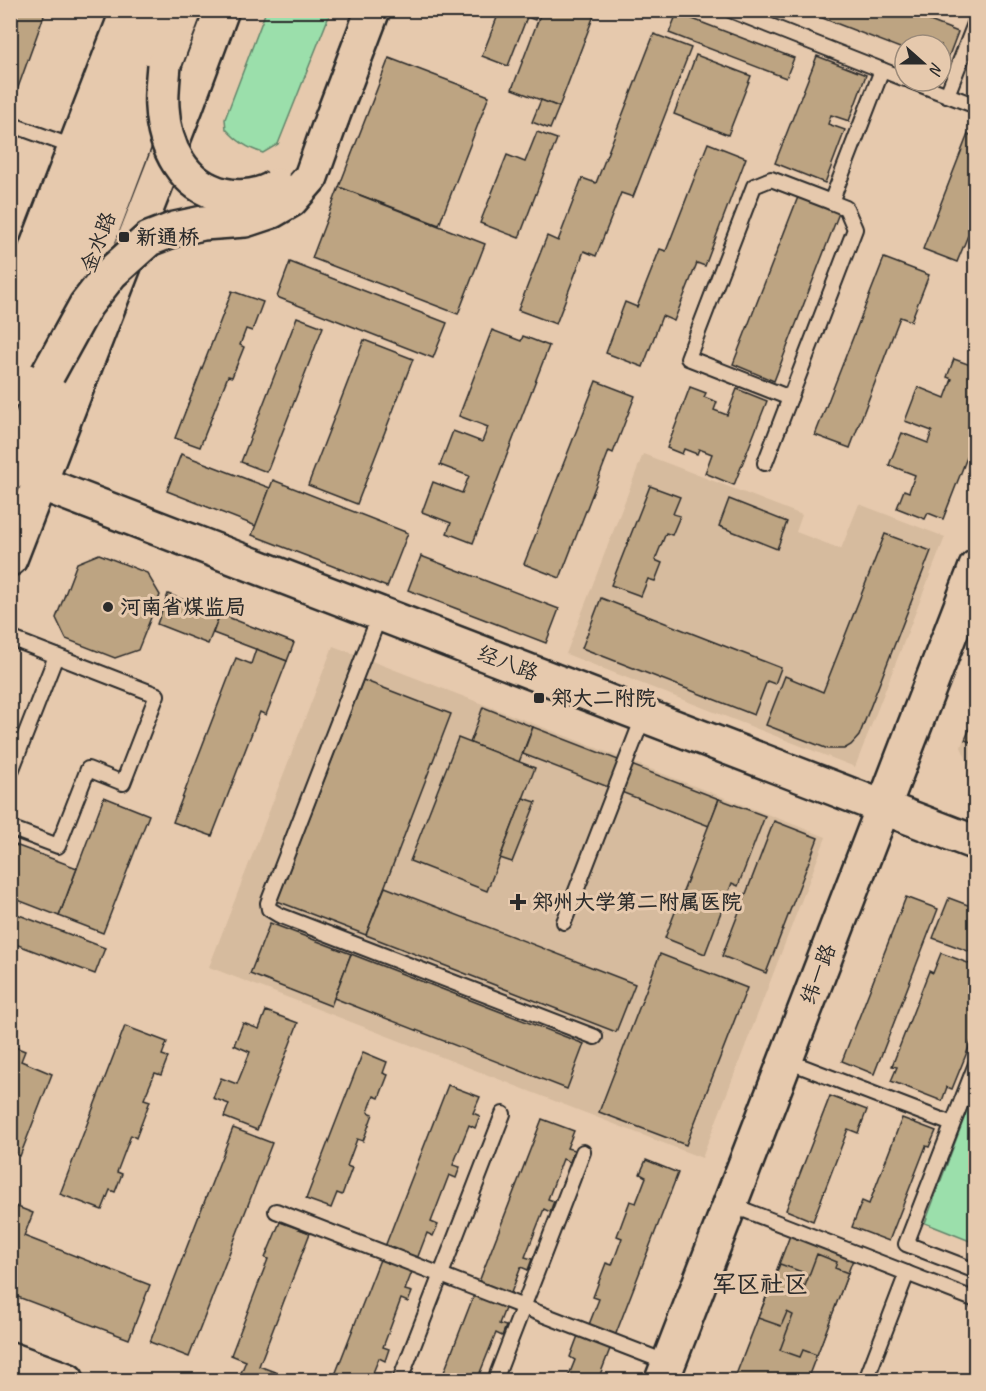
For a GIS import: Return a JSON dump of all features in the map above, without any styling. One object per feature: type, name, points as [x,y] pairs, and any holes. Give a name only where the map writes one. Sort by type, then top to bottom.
[{"type":"street","points":[[10,316],[128,10]]},
{"type":"street","name":"金水路","points":[[10,391],[153,10]]},
{"type":"street","name":"金水路","points":[[25,479],[48,374],[185,10]]},
{"type":"street","points":[[10,559],[25,479],[182,118],[222,10]]},
{"type":"street","points":[[48,374],[86,305],[111,273],[149,240],[175,229],[203,223],[245,220],[272,211],[291,200],[311,177],[373,10]]},
{"type":"street","points":[[164,65],[162,108],[170,151],[190,179],[211,192],[239,198],[271,190],[301,168],[332,118]]},
{"type":"street","name":"经八路","points":[[25,479],[975,843]]},
{"type":"street","name":"纬一路","points":[[665,1372],[975,567]]},
{"type":"street","points":[[10,1359],[67,1380]]},
{"type":"lane","points":[[730,10],[893,74]]},
{"type":"lane","points":[[947,95],[975,21]]},
{"type":"lane","points":[[831,202],[882,70]]},
{"type":"lane","points":[[942,93],[975,106]]},
{"type":"lane","points":[[10,124],[76,148]]},
{"type":"lane","points":[[765,463],[790,398],[855,229],[846,208],[771,179],[754,186],[687,358],[790,398]]},
{"type":"lane","points":[[380,614],[268,903],[269,909],[595,1037]]},
{"type":"lane","points":[[10,638],[157,695],[123,783],[88,769],[58,846],[10,828]]},
{"type":"lane","points":[[10,774],[56,656]]},
{"type":"lane","points":[[564,922],[644,716]]},
{"type":"lane","points":[[785,1059],[952,1124]]},
{"type":"lane","points":[[975,1064],[906,1244],[975,1271]]},
{"type":"lane","points":[[400,1380],[503,1114]]},
{"type":"lane","points":[[495,1380],[583,1152]]},
{"type":"lane","points":[[729,1204],[975,1300]]},
{"type":"lane","points":[[276,1211],[523,1307],[665,1372]]},
{"type":"lane","points":[[866,1380],[908,1273]]},
{"type":"shaded area","points":[[643,454],[802,515],[796,532],[841,549],[859,504],[945,537],[855,767],[566,654]]},
{"type":"shaded area","name":"郑州大学第二附属医院","points":[[333,646],[826,837],[702,1158],[209,967]]},
{"type":"shaded area","points":[[975,710],[975,778],[961,747]]},
{"type":"green space","points":[[266,11],[331,11],[278,144],[263,153],[234,137],[226,129],[225,119]]},
{"type":"green space","points":[[975,1089],[976,1243],[925,1223]]},
{"type":"building","points":[[10,10],[46,10],[11,107],[10,107]]},
{"type":"building","points":[[500,10],[538,10],[535,20],[527,17],[508,66],[482,56]]},
{"type":"building","points":[[542,10],[596,10],[559,107],[512,89]]},
{"type":"building","points":[[808,10],[902,10],[958,32],[953,45],[953,33],[893,33],[893,45],[807,12]]},
{"type":"building","points":[[677,13],[794,58],[786,78],[669,33]]},
{"type":"building","points":[[654,34],[691,48],[633,197],[621,193],[596,256],[584,251],[556,324],[518,310],[547,236],[558,241],[582,178],[596,183]]},
{"type":"building","points":[[696,55],[751,76],[728,135],[674,114]]},
{"type":"building","points":[[817,56],[866,75],[849,121],[831,115],[828,124],[845,130],[825,183],[775,163]]},
{"type":"building","points":[[389,58],[489,96],[439,225],[339,187]]},
{"type":"building","points":[[541,100],[559,107],[550,129],[532,122]]},
{"type":"building","points":[[537,132],[557,139],[519,238],[480,223],[507,155],[525,162]]},
{"type":"building","points":[[968,134],[976,137],[976,215],[973,220],[976,221],[976,229],[973,235],[969,233],[957,262],[923,249]]},
{"type":"building","points":[[708,143],[746,158],[705,266],[697,263],[674,321],[662,316],[643,367],[606,353],[625,302],[637,307],[660,249],[666,251]]},
{"type":"building","points":[[339,187],[485,244],[458,314],[312,258]]},
{"type":"building","points":[[798,197],[839,213],[774,381],[733,364]]},
{"type":"building","points":[[884,258],[929,275],[911,321],[900,317],[850,448],[815,435]]},
{"type":"building","points":[[290,262],[447,323],[433,358],[277,297]]},
{"type":"building","points":[[232,291],[263,302],[252,331],[246,329],[240,345],[244,347],[232,377],[228,376],[200,447],[175,438]]},
{"type":"building","points":[[297,317],[323,327],[267,472],[241,462]]},
{"type":"building","points":[[492,330],[521,341],[523,336],[549,346],[473,543],[447,533],[451,523],[422,512],[433,482],[462,493],[469,476],[440,465],[453,431],[482,442],[488,427],[459,416]]},
{"type":"building","points":[[364,340],[413,359],[357,504],[308,485]]},
{"type":"building","points":[[954,359],[976,367],[976,434],[943,519],[928,513],[925,519],[897,508],[904,490],[909,492],[915,475],[889,465],[902,433],[928,443],[932,431],[905,421],[918,387],[945,398],[952,379],[947,377]]},
{"type":"building","points":[[596,381],[635,396],[613,453],[609,451],[560,578],[524,564]]},
{"type":"building","points":[[690,387],[706,393],[704,397],[717,402],[714,410],[727,415],[737,389],[767,401],[734,485],[705,473],[712,454],[699,449],[697,454],[684,449],[682,454],[667,448]]},
{"type":"building","points":[[181,454],[270,488],[256,526],[167,491]]},
{"type":"building","points":[[273,480],[408,533],[387,587],[252,535]]},
{"type":"building","points":[[650,486],[680,497],[673,514],[680,516],[672,535],[666,533],[655,560],[662,563],[655,581],[648,579],[641,596],[611,585]]},
{"type":"building","points":[[729,499],[787,522],[777,549],[719,526]]},
{"type":"building","points":[[885,534],[931,551],[859,736],[844,749],[828,749],[766,725],[785,676],[823,692]]},
{"type":"building","name":"河南省煤监局","points":[[99,554],[147,573],[160,595],[138,650],[115,658],[66,639],[56,618],[77,563]]},
{"type":"building","points":[[421,556],[559,609],[546,643],[408,590]]},
{"type":"building","points":[[168,594],[220,614],[208,644],[157,624]]},
{"type":"building","points":[[601,598],[781,668],[775,684],[767,681],[754,715],[582,648]]},
{"type":"building","points":[[220,614],[294,643],[287,661],[213,633]]},
{"type":"building","points":[[256,649],[287,661],[266,715],[260,712],[212,836],[173,822],[236,658],[251,664]]},
{"type":"building","points":[[363,680],[451,714],[366,935],[277,901]]},
{"type":"building","points":[[483,707],[533,727],[519,762],[470,743]]},
{"type":"building","points":[[976,714],[976,744],[965,740]]},
{"type":"building","points":[[533,727],[719,799],[709,826],[523,754]]},
{"type":"building","points":[[458,738],[535,768],[487,891],[410,861]]},
{"type":"building","points":[[104,797],[149,815],[103,933],[59,916]]},
{"type":"building","points":[[523,798],[536,802],[512,862],[500,858]]},
{"type":"building","points":[[719,799],[765,816],[738,886],[732,883],[705,954],[665,938]]},
{"type":"building","points":[[774,821],[818,838],[766,973],[722,956]]},
{"type":"building","points":[[10,843],[77,868],[59,916],[10,897]]},
{"type":"building","points":[[385,887],[635,984],[616,1032],[366,935]]},
{"type":"building","points":[[906,897],[938,909],[874,1074],[842,1061]]},
{"type":"building","points":[[949,898],[976,908],[976,954],[933,938]]},
{"type":"building","points":[[14,913],[105,948],[95,974],[10,942],[10,921]]},
{"type":"building","points":[[270,923],[351,954],[331,1006],[250,974]]},
{"type":"building","points":[[941,953],[976,966],[976,1030],[952,1089],[947,1087],[942,1101],[891,1081],[897,1067],[892,1066],[929,971],[933,973]]},
{"type":"building","points":[[351,954],[584,1044],[567,1089],[334,998]]},
{"type":"building","points":[[660,954],[747,988],[686,1145],[599,1112]]},
{"type":"building","points":[[266,1011],[298,1023],[257,1130],[224,1117],[229,1104],[213,1098],[221,1078],[237,1084],[250,1052],[234,1045],[243,1023],[259,1029]]},
{"type":"building","points":[[125,1026],[167,1042],[162,1055],[168,1057],[161,1075],[155,1073],[144,1099],[150,1101],[136,1138],[131,1135],[117,1172],[122,1174],[115,1192],[110,1190],[102,1210],[60,1194]]},
{"type":"building","points":[[10,1045],[25,1051],[21,1061],[52,1074],[20,1156],[10,1152]]},
{"type":"building","points":[[363,1052],[387,1062],[383,1073],[388,1075],[379,1098],[374,1096],[368,1112],[373,1114],[363,1141],[357,1139],[347,1166],[352,1168],[342,1195],[337,1193],[331,1208],[306,1199]]},
{"type":"building","points":[[448,1085],[480,1097],[473,1113],[480,1116],[475,1128],[469,1125],[453,1165],[460,1167],[456,1178],[449,1175],[431,1222],[438,1225],[433,1236],[427,1233],[405,1290],[412,1292],[408,1302],[401,1299],[383,1347],[389,1349],[385,1361],[379,1358],[370,1380],[333,1380]]},
{"type":"building","points":[[830,1096],[867,1110],[858,1133],[848,1129],[813,1221],[786,1210]]},
{"type":"building","points":[[902,1118],[936,1131],[929,1147],[926,1146],[889,1241],[852,1227],[862,1201],[869,1204]]},
{"type":"building","points":[[542,1119],[574,1131],[567,1148],[574,1150],[570,1162],[563,1159],[548,1199],[554,1201],[550,1212],[544,1209],[525,1257],[532,1259],[528,1270],[521,1267],[499,1324],[506,1326],[502,1336],[496,1333],[477,1380],[441,1380]]},
{"type":"building","points":[[233,1128],[272,1143],[189,1357],[150,1342]]},
{"type":"building","points":[[646,1160],[678,1173],[598,1380],[567,1380],[575,1360],[570,1357],[582,1325],[588,1327],[599,1299],[593,1297],[606,1263],[612,1265],[622,1238],[617,1236],[630,1201],[636,1203],[646,1177],[640,1174]]},
{"type":"building","points":[[10,1204],[33,1213],[24,1236],[150,1285],[129,1339],[10,1294]]},
{"type":"building","points":[[280,1222],[310,1233],[259,1366],[288,1377],[287,1380],[238,1380],[246,1361],[231,1355]]},
{"type":"building","points":[[791,1233],[854,1257],[807,1380],[734,1380]]},
{"type":"building","points":[[817,1254],[837,1262],[835,1268],[848,1273],[817,1355],[803,1350],[800,1357],[780,1350],[793,1315],[787,1312],[781,1326],[758,1318],[780,1264],[802,1272],[798,1283],[805,1286]]},
{"type":"place","name":"新通桥","points":[[124,237]]},
{"type":"place","name":"河南省煤监局","points":[[108,607]]},
{"type":"place","name":"郑大二附院","points":[[539,698]]},
{"type":"place","name":"郑州大学第二附属医院","points":[[518,902]]},
{"type":"district","name":"军区社区","points":[[760,1284]]}]
